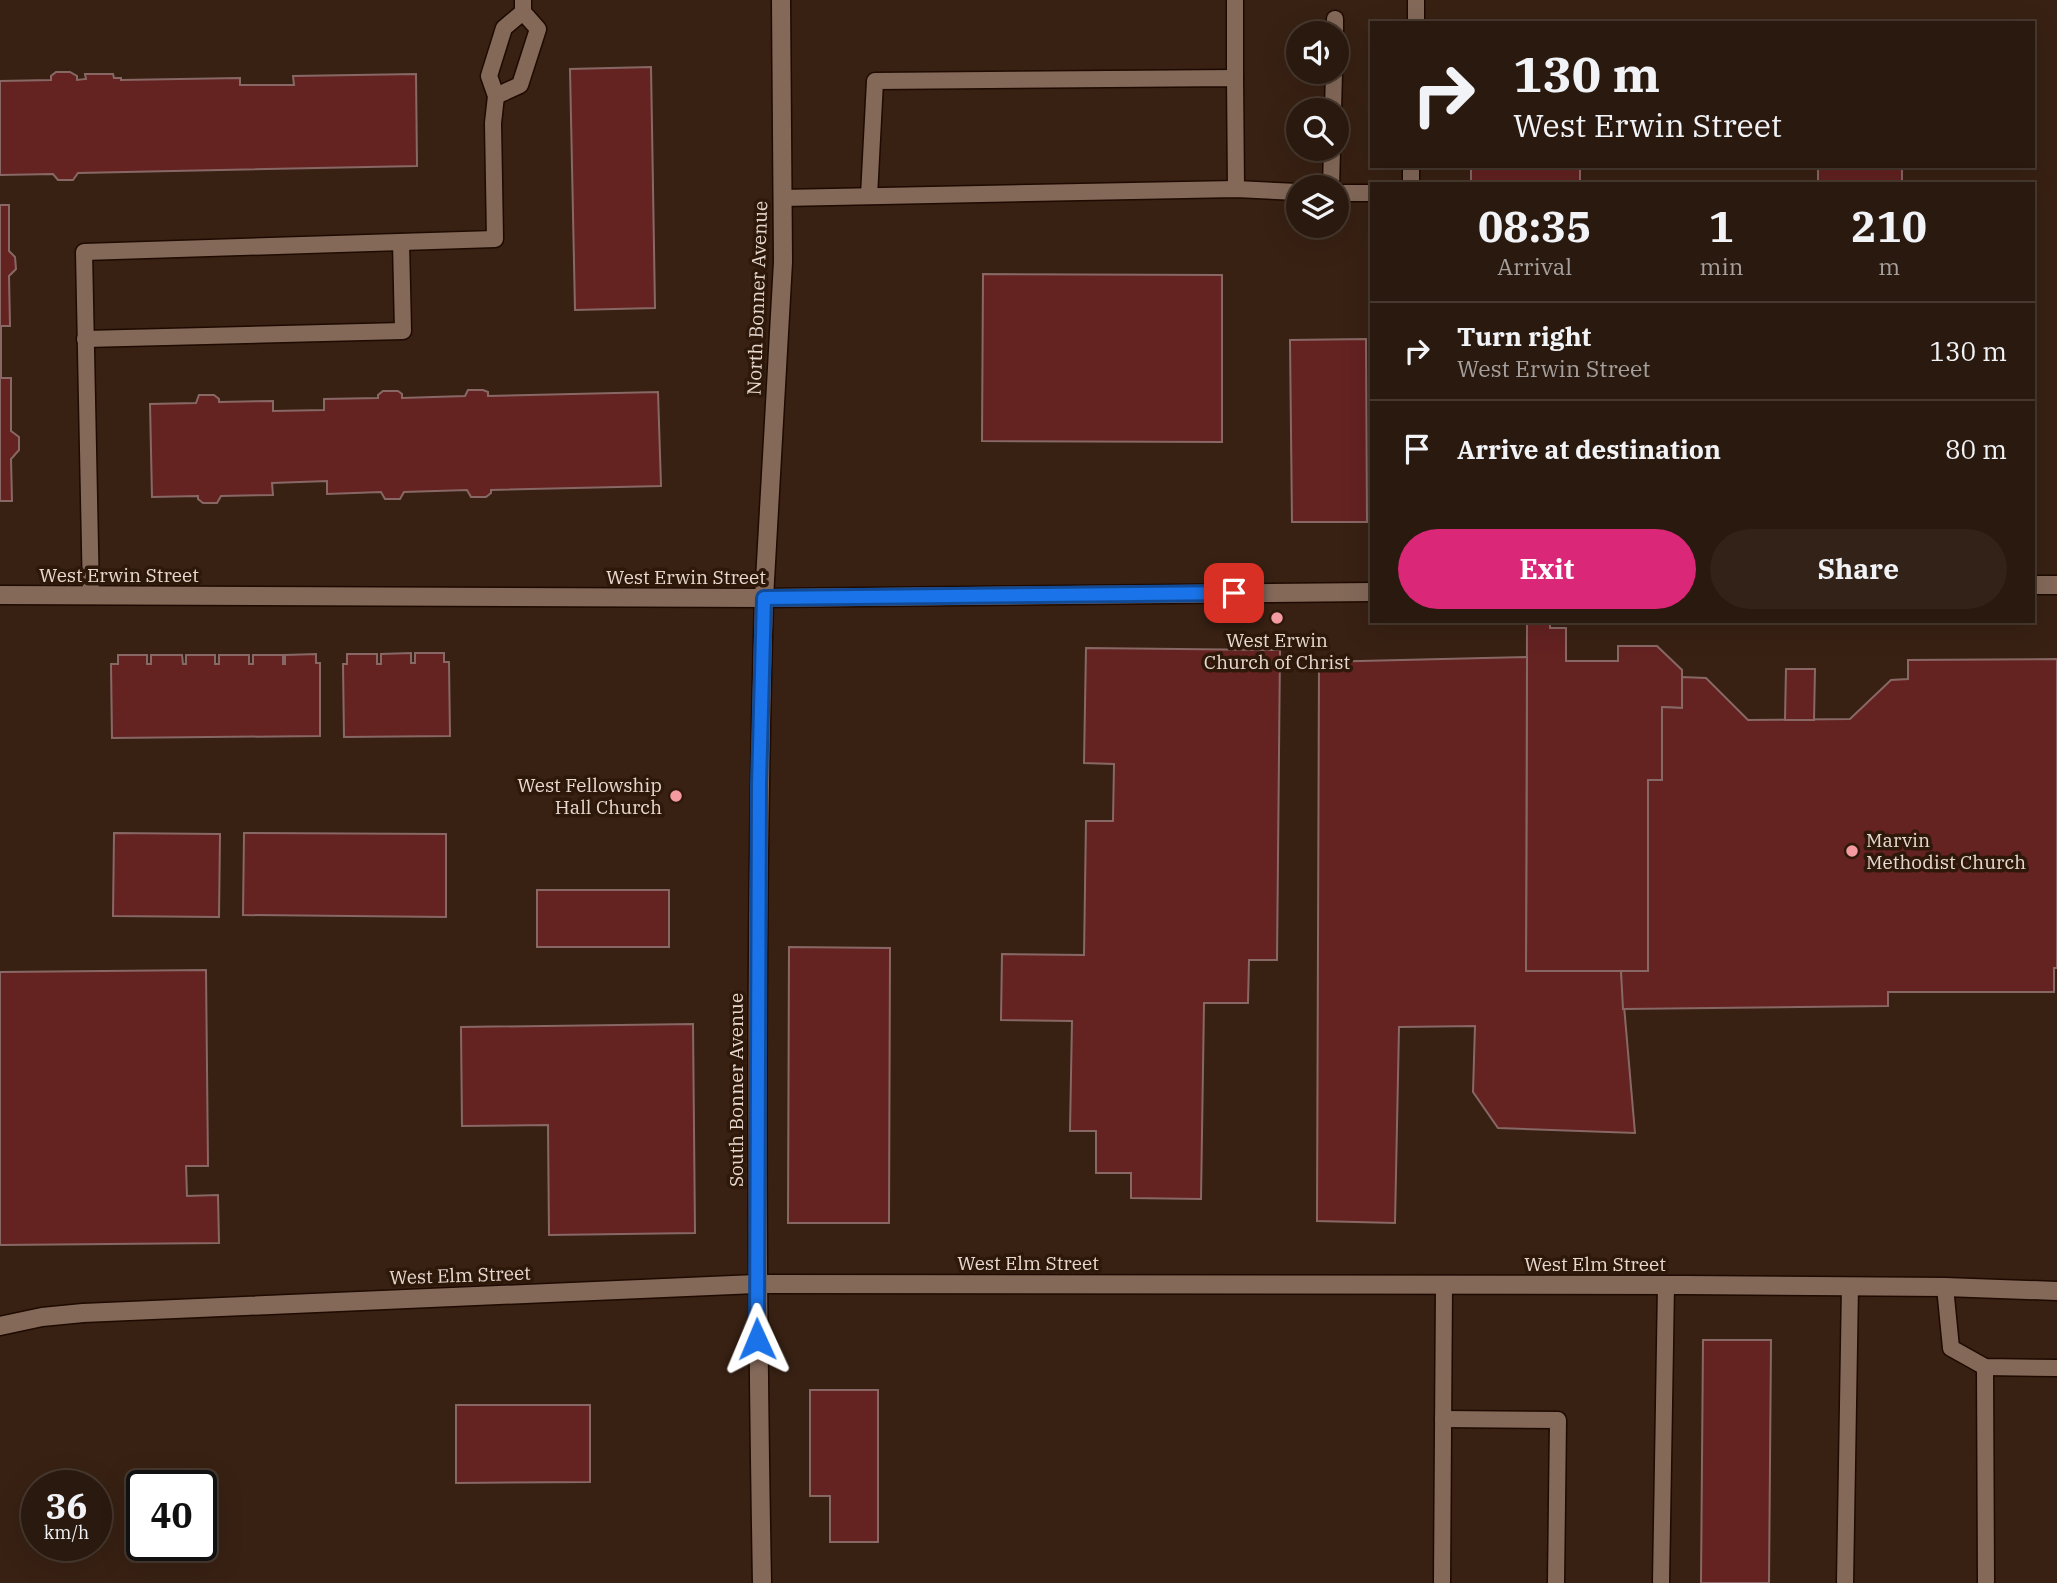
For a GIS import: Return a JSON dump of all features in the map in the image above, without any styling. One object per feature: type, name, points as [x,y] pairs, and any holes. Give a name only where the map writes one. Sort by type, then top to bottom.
[{"type":"street","name":"North Bonner Avenue","points":[[764,598],[783,262],[781,0]]},
{"type":"street","points":[[2035,585],[2057,585]]},
{"type":"street","name":"West Erwin Street","points":[[0,595],[764,598],[1370,592]]},
{"type":"street","name":"South Bonner Avenue","points":[[762,1583],[756,1284],[759,785],[764,598]]},
{"type":"street","name":"West Elm Street","points":[[0,1326],[43,1317],[83,1313],[756,1284],[1850,1286],[2057,1292]]},
{"type":"lane","points":[[1235,0],[1236,189]]},
{"type":"lane","points":[[1416,0],[1416,21]]},
{"type":"lane","points":[[91,596],[84,252],[495,239],[496,96],[489,76],[504,28],[523,6],[538,29],[520,85],[496,96]]},
{"type":"lane","points":[[869,196],[875,81],[1235,78]]},
{"type":"lane","points":[[782,198],[1236,189],[1286,191]]},
{"type":"lane","points":[[1349,193],[1370,193]]},
{"type":"lane","points":[[85,340],[403,331],[401,242]]},
{"type":"lane","points":[[1442,1583],[1444,1285]]},
{"type":"lane","points":[[1661,1583],[1667,1285]]},
{"type":"lane","points":[[1845,1583],[1850,1286]]},
{"type":"lane","points":[[1945,1287],[1951,1348],[1985,1367],[2057,1368]]},
{"type":"lane","points":[[1985,1367],[1986,1583]]},
{"type":"lane","points":[[1443,1419],[1558,1420],[1556,1583]]},
{"type":"building","points":[[651,67],[655,308],[575,310],[570,69]]},
{"type":"building","points":[[56,72],[70,72],[77,76],[77,80],[86,79],[85,74],[113,74],[114,78],[121,80],[240,78],[240,85],[294,85],[293,76],[416,74],[417,166],[78,173],[73,180],[58,180],[53,174],[0,175],[0,81],[51,80],[51,76]]},
{"type":"building","points":[[1471,168],[1580,168],[1580,182],[1471,182]]},
{"type":"building","points":[[1818,168],[1902,168],[1902,182],[1818,182]]},
{"type":"building","points":[[0,205],[9,205],[9,251],[15,257],[16,269],[9,276],[10,326],[1,326],[1,378],[11,378],[11,431],[19,437],[19,450],[11,459],[12,501],[0,501]]},
{"type":"building","points":[[983,274],[1222,275],[1222,442],[982,441]]},
{"type":"building","points":[[1366,339],[1367,522],[1292,522],[1290,340]]},
{"type":"building","points":[[468,390],[483,390],[488,392],[488,396],[658,392],[661,486],[491,490],[486,497],[471,497],[467,490],[404,492],[400,499],[385,499],[381,492],[327,494],[327,481],[272,483],[273,495],[221,496],[217,503],[203,503],[198,496],[152,497],[150,404],[196,403],[199,395],[214,395],[219,402],[273,401],[273,411],[324,410],[324,399],[378,398],[383,391],[398,391],[402,398],[465,396]]},
{"type":"building","points":[[1527,624],[1550,624],[1550,628],[1566,628],[1566,661],[1618,661],[1618,646],[1657,646],[1682,670],[1682,708],[1662,707],[1662,780],[1648,780],[1648,971],[1526,971]]},
{"type":"building","points":[[1086,648],[1280,650],[1277,960],[1249,960],[1248,1003],[1204,1003],[1201,1199],[1131,1198],[1131,1173],[1096,1173],[1096,1131],[1070,1131],[1072,1021],[1001,1020],[1002,954],[1084,955],[1086,821],[1113,821],[1114,764],[1084,763]]},
{"type":"building","points":[[411,653],[411,663],[415,663],[415,653],[444,653],[444,662],[449,662],[450,736],[344,737],[343,664],[347,664],[347,654],[377,654],[377,664],[381,664],[381,654]]},
{"type":"building","points":[[316,654],[316,663],[320,663],[320,736],[112,738],[111,664],[118,664],[118,655],[147,655],[147,664],[151,664],[151,655],[182,655],[183,664],[186,664],[186,655],[215,655],[215,664],[219,664],[219,655],[249,655],[249,664],[253,664],[253,655],[283,655],[285,664],[285,655]]},
{"type":"building","points":[[1527,657],[1526,971],[1621,971],[1635,1133],[1498,1128],[1473,1092],[1475,1026],[1399,1027],[1395,1223],[1317,1221],[1319,662]]},
{"type":"building","name":"Marvin Methodist Church","points":[[2057,659],[2057,968],[2054,968],[2054,992],[1888,992],[1888,1006],[1623,1009],[1621,971],[1648,971],[1648,780],[1662,780],[1662,707],[1682,708],[1682,677],[1706,678],[1748,720],[1850,719],[1891,680],[1908,679],[1908,660]]},
{"type":"building","points":[[1786,669],[1815,669],[1814,720],[1785,720]]},
{"type":"building","points":[[114,833],[220,834],[219,917],[113,916]]},
{"type":"building","points":[[244,833],[446,834],[446,917],[243,915]]},
{"type":"building","points":[[537,890],[669,890],[669,947],[537,947]]},
{"type":"building","points":[[789,947],[890,948],[889,1223],[788,1223]]},
{"type":"building","points":[[206,970],[208,1166],[186,1166],[187,1196],[218,1195],[219,1243],[0,1245],[0,972]]},
{"type":"building","points":[[693,1024],[695,1233],[549,1235],[548,1125],[462,1126],[461,1027]]},
{"type":"building","points":[[1703,1340],[1771,1340],[1769,1583],[1701,1583]]},
{"type":"building","points":[[810,1390],[878,1390],[878,1542],[830,1542],[830,1496],[810,1496]]},
{"type":"building","points":[[456,1405],[590,1405],[590,1482],[456,1483]]},
{"type":"place","name":"West Erwin Church of Christ","points":[[1277,618]]},
{"type":"place","name":"West Fellowship Hall Church","points":[[676,796]]},
{"type":"place","name":"Marvin Methodist Church","points":[[1852,851]]},
{"type":"route","points":[[757,1339],[759,785],[764,598],[1234,593]]}]
